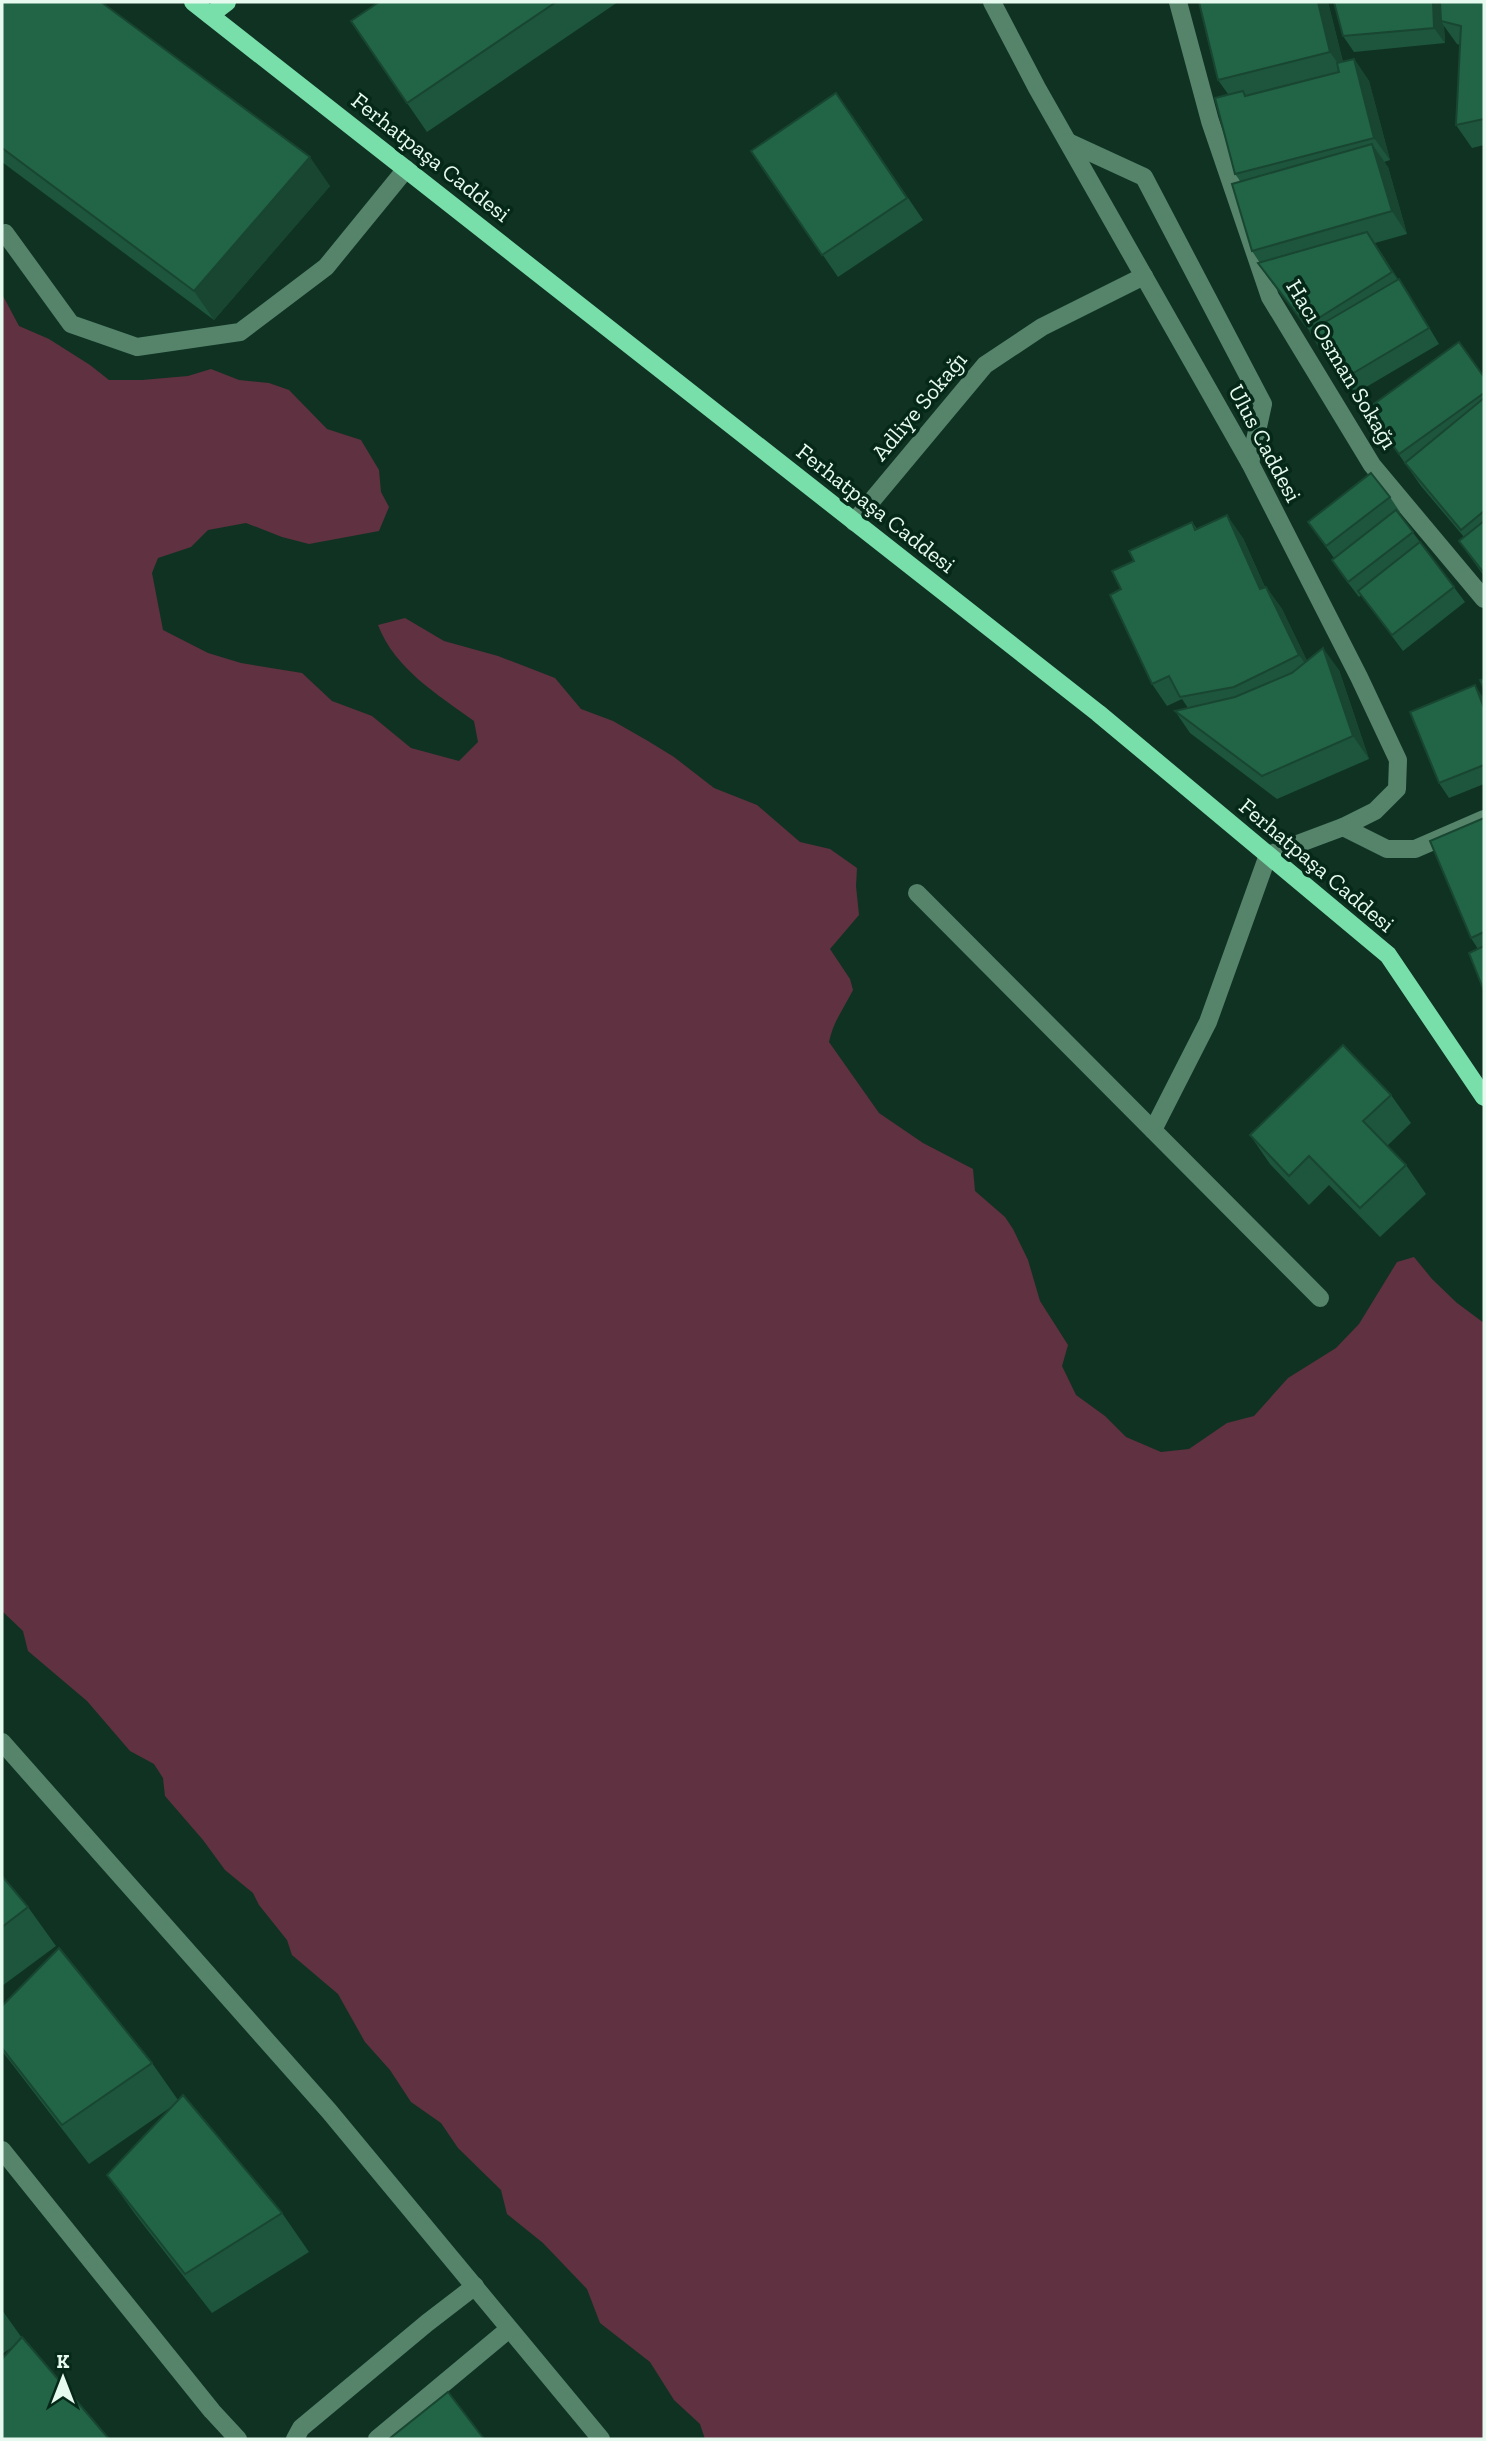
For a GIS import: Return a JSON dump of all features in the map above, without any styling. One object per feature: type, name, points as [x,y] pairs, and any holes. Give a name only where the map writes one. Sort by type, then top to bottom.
[{"type":"main road","name":"Ferhatpaşa Caddesi","points":[[193,2],[1098,713],[1388,956],[1484,1097]]},
{"type":"main road","points":[[210,15],[227,2]]},
{"type":"street","name":"Ulus Caddesi","points":[[992,2],[1250,463],[1359,677],[1398,760],[1397,789],[1375,811],[1343,827],[1268,855]]},
{"type":"street","name":"Hacı Osman Sokağı","points":[[1178,2],[1210,121],[1270,297],[1372,465],[1484,600]]},
{"type":"street","points":[[1068,142],[1144,177],[1263,404],[1250,463]]},
{"type":"street","points":[[5,233],[71,324],[137,346],[240,332],[326,267],[406,169]]},
{"type":"street","name":"Adliye Sokağı","points":[[854,522],[985,365],[1042,327],[1144,276]]},
{"type":"street","points":[[1343,827],[1387,849],[1415,849],[1484,818]]},
{"type":"street","points":[[1153,1130],[1208,1022],[1268,855]]},
{"type":"street","points":[[916,893],[1320,1298]]},
{"type":"street","points":[[2,1742],[329,2111],[601,2439]]},
{"type":"street","points":[[2,2150],[212,2411],[238,2439]]},
{"type":"street","points":[[295,2439],[301,2428],[475,2286]]},
{"type":"street","points":[[377,2439],[509,2329]]},
{"type":"shaded area","points":[[2,294],[19,326],[49,339],[109,380],[188,376],[211,369],[239,380],[269,383],[289,390],[327,429],[361,440],[379,470],[381,492],[389,507],[379,531],[309,544],[246,523],[208,530],[191,547],[158,558],[152,573],[163,630],[208,653],[241,663],[302,673],[332,701],[372,716],[411,748],[459,761],[478,742],[474,721],[418,679],[385,641],[378,625],[405,618],[444,641],[498,656],[555,678],[581,709],[613,721],[648,741],[714,788],[757,805],[800,842],[830,849],[857,868],[859,915],[830,949],[850,979],[853,990],[829,1042],[879,1113],[923,1143],[973,1169],[975,1191],[1005,1217],[1013,1229],[1028,1260],[1040,1301],[1068,1345],[1062,1366],[1076,1395],[1105,1416],[1126,1437],[1161,1452],[1189,1449],[1227,1423],[1254,1416],[1288,1378],[1336,1348],[1359,1324],[1397,1262],[1414,1257],[1457,1303],[1484,1323],[1484,2439],[705,2439],[700,2424],[674,2400],[650,2362],[600,2323],[587,2289],[543,2243],[507,2214],[501,2190],[458,2148],[441,2123],[411,2102],[390,2070],[365,2042],[338,1994],[292,1955],[287,1940],[259,1905],[253,1893],[225,1870],[165,1796],[163,1778],[154,1764],[130,1751],[87,1701],[28,1651],[23,1631],[2,1611]]},
{"type":"building","points":[[2,2],[101,2],[310,157],[194,291],[2,148]]},
{"type":"building","points":[[379,2],[556,2],[407,103],[351,21]]},
{"type":"building","points":[[1199,2],[1318,2],[1330,52],[1218,80]]},
{"type":"building","points":[[1334,2],[1433,2],[1434,28],[1343,36]]},
{"type":"building","points":[[1440,2],[1484,2],[1484,119],[1456,125],[1461,26],[1441,21]]},
{"type":"building","points":[[1354,59],[1374,138],[1235,174],[1215,98],[1243,91],[1245,96],[1339,72],[1337,63]]},
{"type":"building","points":[[836,93],[907,198],[822,255],[751,151]]},
{"type":"building","points":[[1372,144],[1392,211],[1252,251],[1232,184]]},
{"type":"building","points":[[1367,232],[1392,272],[1306,326],[1258,263]]},
{"type":"building","points":[[1399,279],[1429,328],[1340,381],[1310,331]]},
{"type":"building","points":[[1459,342],[1484,377],[1484,393],[1399,454],[1367,409]]},
{"type":"building","points":[[1484,398],[1484,511],[1461,530],[1405,463]]},
{"type":"building","points":[[1371,473],[1390,497],[1326,546],[1308,522]]},
{"type":"building","points":[[1396,510],[1413,532],[1348,582],[1332,560]]},
{"type":"building","points":[[1227,515],[1260,589],[1266,587],[1299,655],[1234,687],[1180,697],[1169,676],[1152,684],[1110,595],[1121,589],[1112,571],[1134,561],[1129,551],[1192,522],[1195,530]]},
{"type":"building","points":[[1484,521],[1484,573],[1459,541]]},
{"type":"building","points":[[1420,542],[1454,587],[1392,635],[1358,591]]},
{"type":"building","points":[[1323,648],[1353,736],[1262,776],[1175,711],[1235,697],[1292,673]]},
{"type":"building","points":[[1475,685],[1484,708],[1484,765],[1439,783],[1410,712]]},
{"type":"building","points":[[1484,818],[1484,932],[1471,938],[1430,841]]},
{"type":"building","points":[[1484,946],[1484,991],[1469,953]]},
{"type":"building","points":[[1343,1045],[1391,1095],[1363,1121],[1406,1165],[1360,1208],[1309,1156],[1289,1176],[1250,1135]]},
{"type":"building","points":[[2,1876],[28,1907],[2,1927]]},
{"type":"building","points":[[59,1948],[152,2063],[62,2125],[2,2048],[2,2006]]},
{"type":"building","points":[[183,2095],[282,2213],[185,2274],[107,2175]]},
{"type":"building","points":[[22,2337],[109,2439],[2,2439],[2,2359]]},
{"type":"building","points":[[448,2392],[484,2439],[389,2439]]}]
